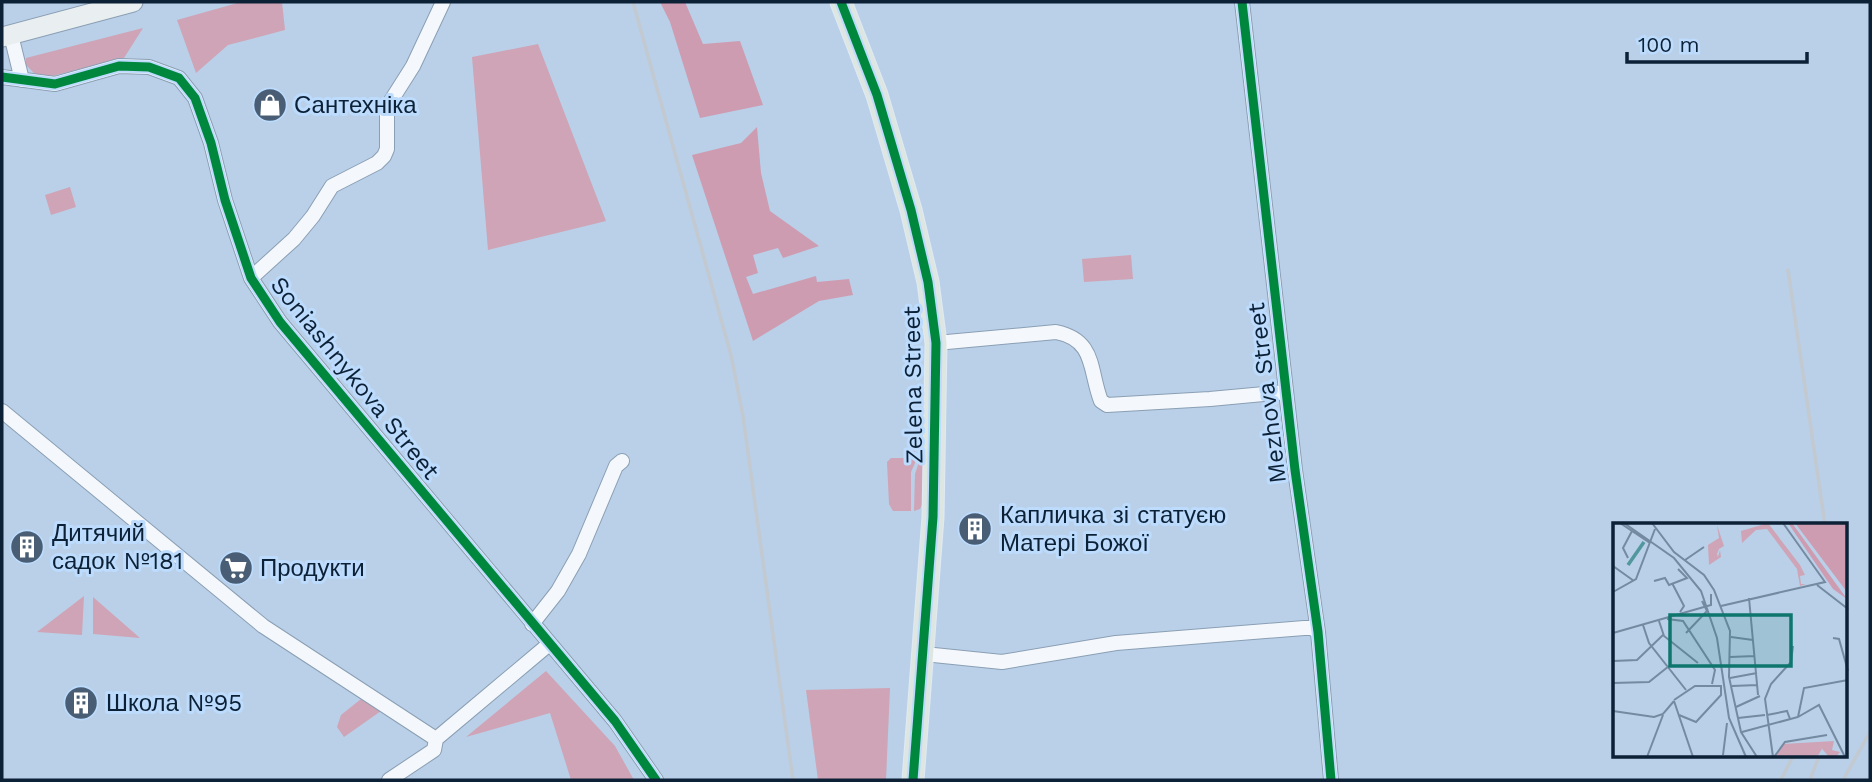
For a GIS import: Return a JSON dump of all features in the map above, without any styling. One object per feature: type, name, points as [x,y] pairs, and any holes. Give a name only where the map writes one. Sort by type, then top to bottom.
[{"type":"main road","name":"Zelena Street","points":[[841,2],[877,95],[914,219],[928,282],[936,343],[933,517],[914,780]]},
{"type":"main road","points":[[6,36],[124,3]]},
{"type":"street","name":"Soniashnykova Street","points":[[251,278],[294,239],[332,186],[377,163],[384,156],[387,149],[387,107],[413,66],[443,2]]},
{"type":"street","name":"Mezhova Street","points":[[1242,2],[1285,392],[1318,632],[1331,780]]},
{"type":"street","points":[[6,36],[22,80]]},
{"type":"street","name":"Soniashnykova Street","points":[[2,77],[55,84],[119,66],[149,67],[179,78],[195,98],[199,109],[251,278],[280,321],[548,645],[615,721],[656,780]]},
{"type":"street","points":[[936,343],[1056,332],[1069,334],[1086,349],[1101,401],[1107,405],[1210,400],[1285,392]]},
{"type":"street","points":[[2,411],[263,626],[436,740]]},
{"type":"street","points":[[531,624],[558,591],[579,554],[616,467],[622,461]]},
{"type":"street","points":[[924,654],[1002,662],[1116,643],[1304,628],[1312,628],[1318,632]]},
{"type":"street","points":[[389,780],[433,750],[436,740],[548,645]]},
{"type":"shaded area","points":[[241,2],[282,2],[285,30],[228,45],[196,73],[177,20]]},
{"type":"shaded area","points":[[660,2],[685,2],[703,44],[740,41],[763,105],[700,118],[670,22]]},
{"type":"shaded area","points":[[143,28],[124,58],[44,78],[26,65],[26,58]]},
{"type":"shaded area","points":[[538,44],[606,221],[488,250],[472,57]]},
{"type":"shaded area","points":[[757,127],[761,173],[770,211],[819,246],[783,258],[778,248],[753,255],[758,273],[746,277],[753,294],[816,276],[817,282],[849,279],[853,295],[819,301],[753,341],[692,155],[741,143]]},
{"type":"shaded area","points":[[70,187],[76,207],[51,215],[45,195]]},
{"type":"shaded area","points":[[1131,255],[1133,279],[1084,282],[1082,259]]},
{"type":"shaded area","points":[[910,441],[915,444],[915,463],[911,472],[911,511],[893,511],[889,504],[887,462],[891,458],[910,458]]},
{"type":"shaded area","points":[[919,442],[923,447],[923,502],[920,509],[914,511],[915,474]]},
{"type":"shaded area","points":[[84,596],[82,635],[37,632]]},
{"type":"shaded area","points":[[93,597],[140,638],[93,634]]},
{"type":"shaded area","points":[[546,671],[615,746],[634,780],[571,780],[550,713],[466,737]]},
{"type":"shaded area","points":[[890,688],[886,780],[818,780],[806,690]]},
{"type":"shaded area","points":[[361,699],[381,711],[344,737],[337,727],[341,715]]},
{"type":"railway","points":[[633,2],[731,355],[743,416],[793,780]]},
{"type":"railway","points":[[1788,270],[1825,523]]},
{"type":"railway","points":[[1843,780],[1870,732]]},
{"type":"railway","points":[[1781,780],[1792,758]]},
{"type":"railway","points":[[1810,780],[1818,758]]},
{"type":"cycle path","points":[[841,2],[877,95],[911,210],[928,282],[936,343],[933,517],[913,780]]},
{"type":"cycle path","points":[[1242,2],[1295,470],[1318,632],[1331,780]]},
{"type":"cycle path","points":[[2,77],[55,84],[119,66],[149,67],[179,78],[195,98],[251,278],[280,322],[615,721],[656,780]]},
{"type":"place","name":"Сантехніка","points":[[270,105]]},
{"type":"place","name":"Капличка зі статуєю Матері Божої","points":[[975,529]]},
{"type":"place","name":"Дитячий садок №181","points":[[27,547]]},
{"type":"place","name":"Продукти","points":[[236,568]]},
{"type":"place","name":"Школа №95","points":[[81,703]]}]
